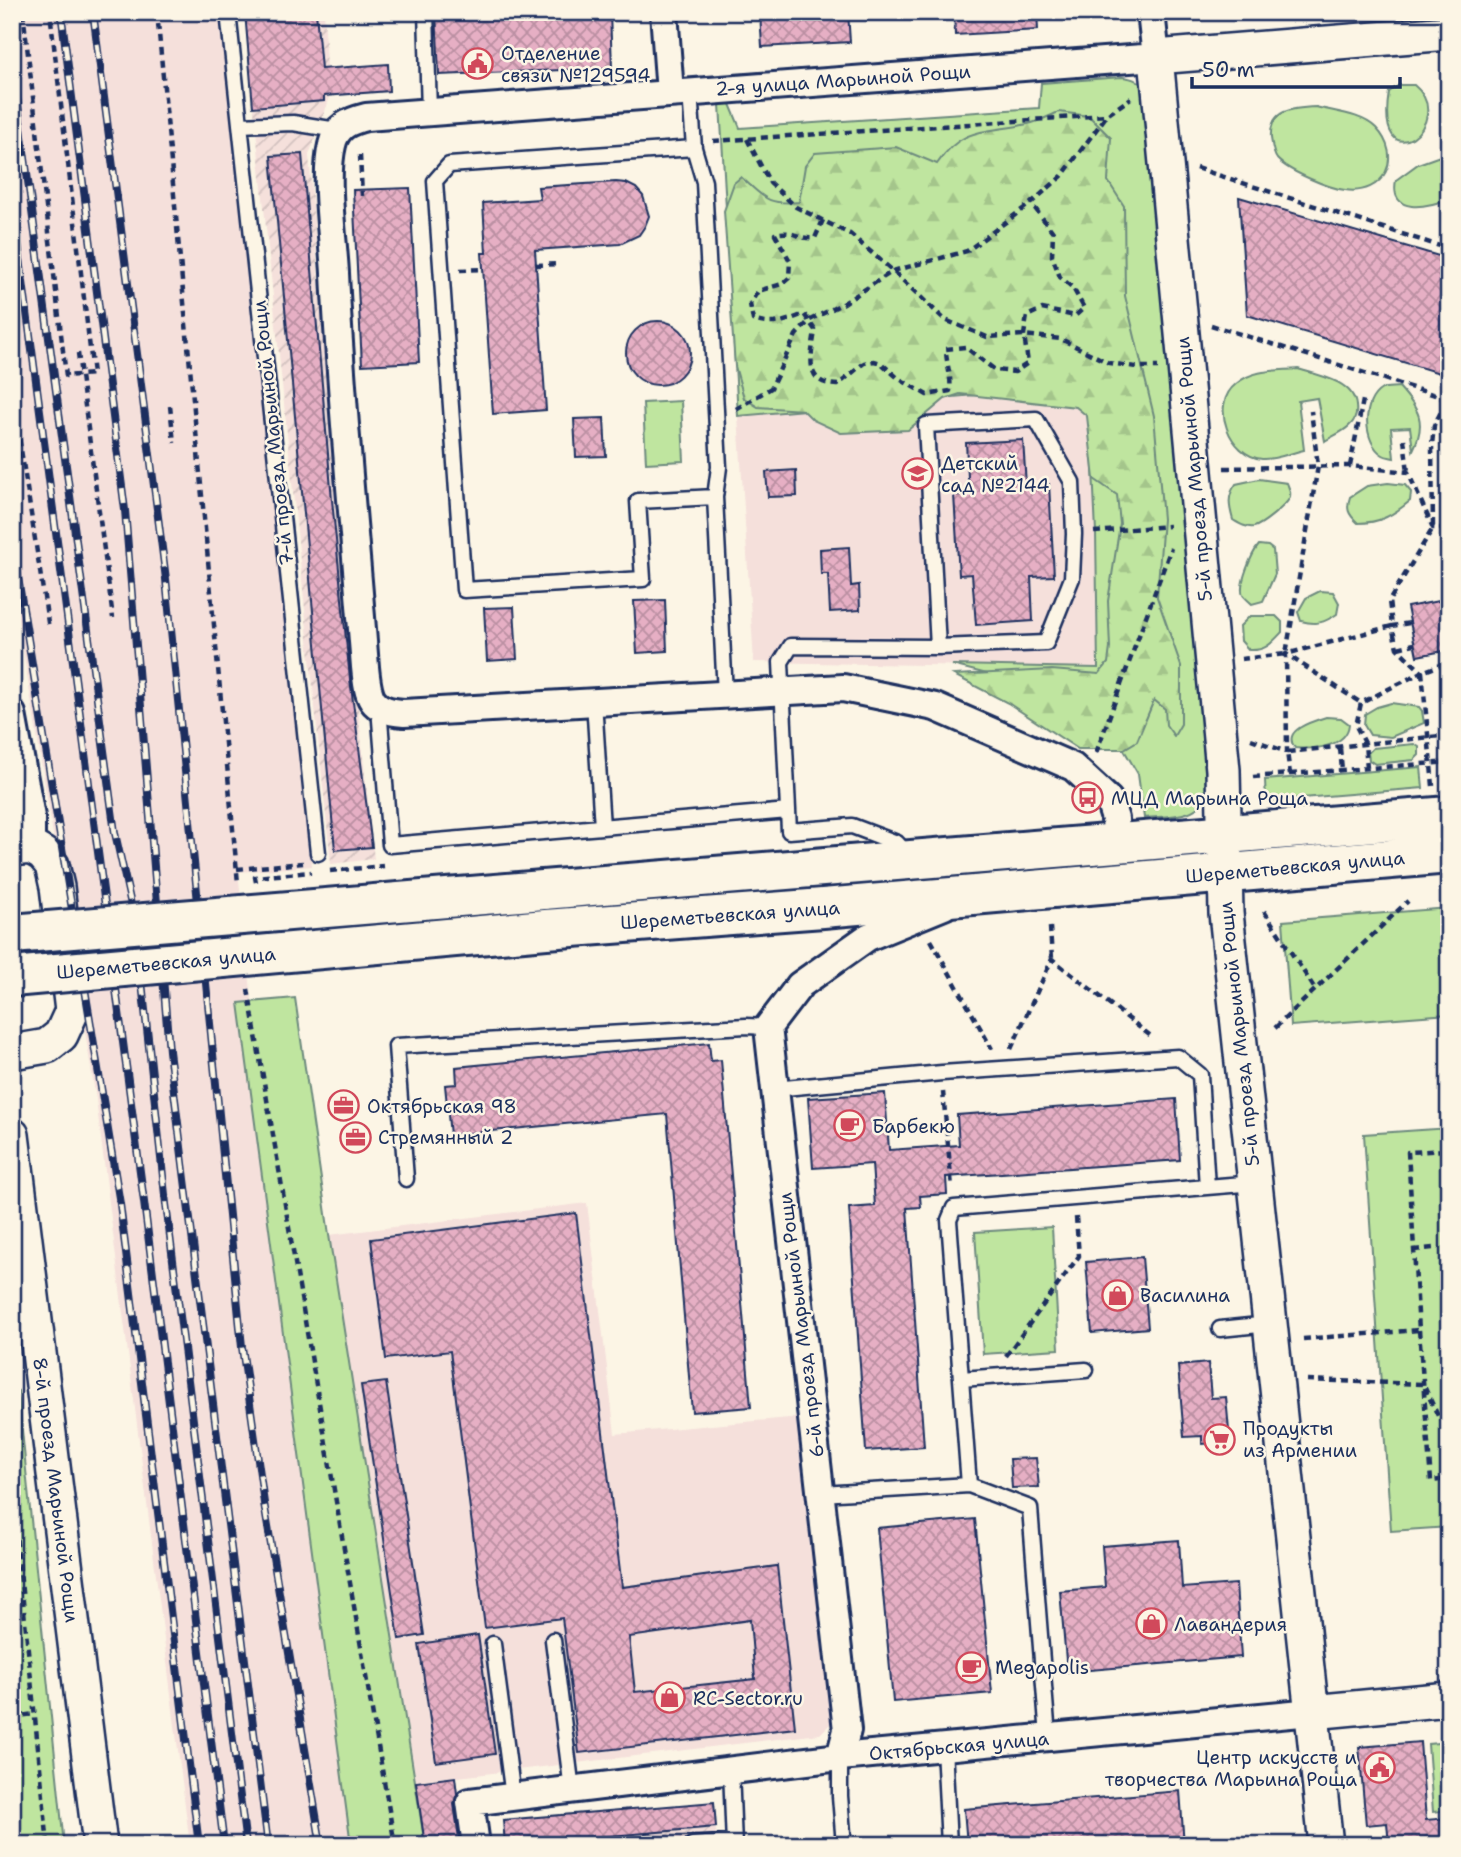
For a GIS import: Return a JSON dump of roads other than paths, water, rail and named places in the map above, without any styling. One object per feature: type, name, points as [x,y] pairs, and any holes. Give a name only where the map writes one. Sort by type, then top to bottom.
[{"type":"main road","name":"Шереметьевская улица","points":[[12,933],[1224,834],[1441,804]]},
{"type":"main road","name":"Шереметьевская улица","points":[[12,977],[546,929],[1449,854]]},
{"type":"street","points":[[664,12],[680,92]]},
{"type":"street","name":"5-й проезд Марьиной Рощи","points":[[1150,12],[1223,770],[1226,914],[1326,1845]]},
{"type":"street","name":"2-я улица Марьиной Рощи","points":[[337,130],[366,117],[1449,33]]},
{"type":"street","points":[[337,130],[329,165],[336,294],[367,687],[372,700],[379,708],[404,713],[843,688],[935,707],[1073,767],[1109,800],[1115,819],[1117,843]]},
{"type":"street","points":[[12,714],[32,817],[22,848],[47,859],[52,865],[72,1011],[61,1035],[47,1046],[12,1052]]},
{"type":"street","points":[[768,1027],[800,985],[868,937],[968,896]]},
{"type":"street","name":"6-й проезд Марьиной Рощи","points":[[768,1027],[847,1730],[840,1757]]},
{"type":"street","name":"8-й проезд Марьиной Рощи","points":[[12,1135],[100,1845]]},
{"type":"street","name":"Октябрьская улица","points":[[476,1845],[470,1802],[840,1757],[1449,1699]]},
{"type":"lane","name":"7-й проезд Марьиной Рощи","points":[[229,12],[314,858]]},
{"type":"lane","points":[[426,12],[429,112]]},
{"type":"lane","points":[[680,92],[704,182],[719,467],[715,497],[725,694]]},
{"type":"lane","points":[[240,125],[293,123],[337,130]]},
{"type":"lane","points":[[694,148],[449,165],[436,181],[464,590],[643,579],[638,502],[715,497]]},
{"type":"lane","points":[[912,860],[897,843],[852,826],[789,831],[781,662],[791,646],[938,647],[1046,643],[1072,578],[1072,482],[1036,419],[926,425],[938,647]]},
{"type":"lane","points":[[594,701],[602,827]]},
{"type":"lane","points":[[379,708],[390,845],[788,811]]},
{"type":"lane","points":[[406,1179],[396,1046],[768,1027]]},
{"type":"lane","points":[[774,1089],[942,1073],[1178,1057],[1200,1075],[1208,1188]]},
{"type":"lane","points":[[969,1485],[949,1220],[954,1208],[1255,1183]]},
{"type":"lane","points":[[1220,1329],[1269,1324]]},
{"type":"lane","points":[[961,1379],[1086,1370]]},
{"type":"lane","points":[[821,1494],[969,1485],[1030,1508],[1048,1737]]},
{"type":"lane","points":[[553,1640],[572,1790]]},
{"type":"lane","points":[[493,1644],[513,1797]]},
{"type":"lane","points":[[944,1747],[949,1845]]},
{"type":"lane","points":[[840,1757],[839,1796],[844,1845]]},
{"type":"lane","points":[[692,1845],[734,1843],[731,1770]]},
{"type":"railway","points":[[61,12],[125,510],[169,1051],[268,1845]]},
{"type":"railway","points":[[93,12],[166,579],[242,1347],[264,1503],[321,1845]]},
{"type":"railway","points":[[12,61],[115,833],[136,927],[166,1204],[246,1845]]},
{"type":"railway","points":[[12,198],[144,1202],[224,1845]]},
{"type":"railway","points":[[12,541],[120,1204],[199,1845]]},
{"type":"place","name":"Отделение связи №129594","points":[[478,64]]},
{"type":"place","name":"Детский сад №2144","points":[[918,474]]},
{"type":"place","name":"МЦД Марьина Роща","points":[[1088,798]]},
{"type":"place","name":"Октябрьская 98","points":[[344,1106]]},
{"type":"place","name":"Барбекю","points":[[849,1126]]},
{"type":"place","name":"Стремянный 2","points":[[355,1137]]},
{"type":"place","name":"Василина","points":[[1117,1295]]},
{"type":"place","name":"Продукты из Армении","points":[[1220,1439]]},
{"type":"place","name":"Лавандерия","points":[[1151,1624]]},
{"type":"place","name":"Megapolis","points":[[972,1667]]},
{"type":"place","name":"RC-Sector.ru","points":[[670,1698]]},
{"type":"place","name":"Центр искусств и творчества Марьина Роща","points":[[1380,1768]]}]
